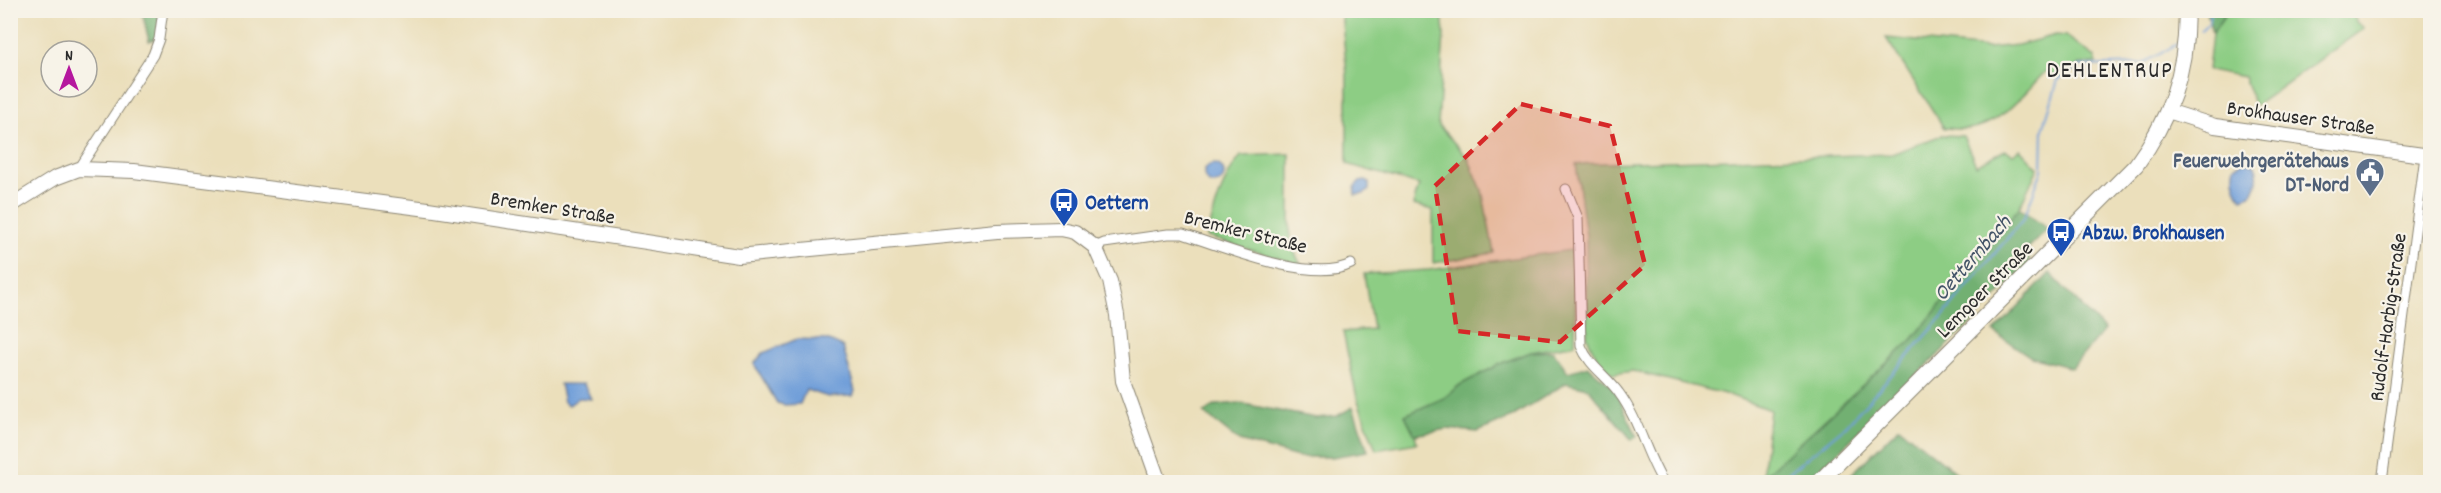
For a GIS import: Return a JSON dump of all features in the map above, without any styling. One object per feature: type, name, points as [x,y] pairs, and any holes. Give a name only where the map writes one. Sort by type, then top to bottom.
[{"type":"main road","name":"Lemgoer Straße","points":[[1819,483],[2118,185],[2151,144],[2168,111],[2176,88],[2185,51],[2186,10]]},
{"type":"street","points":[[79,169],[153,55],[159,39],[163,10]]},
{"type":"street","name":"Brokhauser Straße","points":[[2168,111],[2215,126],[2428,156]]},
{"type":"street","name":"Rudolf-Harbig-Straße","points":[[2382,483],[2428,156]]},
{"type":"street","name":"Bremker Straße","points":[[10,206],[55,178],[79,169],[134,171],[428,209],[739,256],[997,231],[1060,229],[1075,232],[1095,247],[1104,243],[1183,234],[1276,263],[1303,269],[1332,269],[1351,264]]},
{"type":"street","points":[[1566,189],[1578,218],[1581,346],[1590,363],[1619,393],[1627,406],[1663,483]]},
{"type":"street","points":[[1095,247],[1110,282],[1117,315],[1123,381],[1159,483]]},
{"type":"highlighted area","points":[[1521,104],[1610,126],[1645,265],[1560,342],[1457,331],[1435,186]]},
{"type":"green space","points":[[142,11],[160,11],[157,39],[149,41]]},
{"type":"green space","points":[[1341,11],[1442,11],[1444,34],[1438,125],[1468,158],[1482,190],[1494,253],[1433,263],[1433,210],[1413,205],[1419,185],[1347,164],[1347,75]]},
{"type":"green space","points":[[2207,11],[2227,11],[2212,34]]},
{"type":"green space","points":[[2227,11],[2354,11],[2356,22],[2364,28],[2255,106],[2244,77],[2208,70],[2212,34]]},
{"type":"green space","points":[[2056,35],[2066,36],[2095,57],[2097,63],[2080,64],[2057,78],[2046,71],[2002,115],[1980,126],[1965,129],[1944,128],[1886,38],[1988,48],[2018,45]]},
{"type":"green space","points":[[1942,135],[1963,136],[1976,165],[2005,150],[2013,154],[2020,149],[2038,168],[2019,208],[1912,340],[1762,478],[1770,410],[1729,395],[1633,371],[1613,374],[1594,352],[1587,336],[1586,236],[1576,164],[1892,154]]},
{"type":"green space","points":[[1290,154],[1290,243],[1301,265],[1207,237],[1224,184],[1241,156]]},
{"type":"green space","points":[[2019,208],[2048,229],[2027,249],[2030,263],[1807,482],[1757,482],[1912,340]]},
{"type":"green space","points":[[1571,250],[1576,255],[1575,344],[1531,352],[1460,385],[1444,398],[1405,415],[1417,443],[1376,450],[1357,398],[1343,332],[1373,329],[1364,274],[1429,270]]},
{"type":"green space","points":[[2050,273],[2104,330],[2072,368],[2031,357],[1994,332]]},
{"type":"green space","points":[[1553,351],[1568,372],[1588,366],[1614,388],[1637,436],[1632,440],[1588,388],[1566,383],[1512,417],[1478,432],[1447,429],[1415,435],[1405,415],[1444,398],[1460,385],[1504,362],[1531,352]]},
{"type":"green space","points":[[1238,403],[1316,418],[1337,416],[1353,407],[1368,451],[1332,457],[1298,457],[1239,441],[1204,413],[1216,405]]},
{"type":"green space","points":[[1899,427],[1968,482],[1844,482]]},
{"type":"water","points":[[2244,162],[2254,164],[2257,179],[2252,194],[2242,198],[2236,187],[2234,174],[2235,166]]},
{"type":"water","points":[[1214,164],[1221,167],[1224,174],[1221,181],[1214,184],[1207,181],[1204,174],[1207,167]]},
{"type":"water","points":[[1359,182],[1369,183],[1369,190],[1364,194],[1355,195],[1355,186]]},
{"type":"water","points":[[797,339],[827,340],[843,347],[855,391],[853,396],[828,397],[806,390],[800,404],[777,403],[754,364],[763,353]]},
{"type":"water","points":[[560,384],[584,384],[591,399],[579,398],[569,405],[564,402]]},
{"type":"waterway","name":"Oetternbach","points":[[2201,30],[2209,22],[2212,10]]},
{"type":"waterway","name":"Oetternbach","points":[[1777,482],[1845,427],[1939,321],[2024,218],[2042,170],[2043,129],[2058,80],[2080,66],[2142,64],[2177,44]]},
{"type":"place","name":"Feuerwehrgerätehaus DT-Nord","points":[[2370,198]]},
{"type":"place","name":"Oettern","points":[[1064,228]]},
{"type":"place","name":"Abzw. Brokhausen","points":[[2061,258]]},
{"type":"district","name":"DEHLENTRUP","points":[[2110,69]]}]
